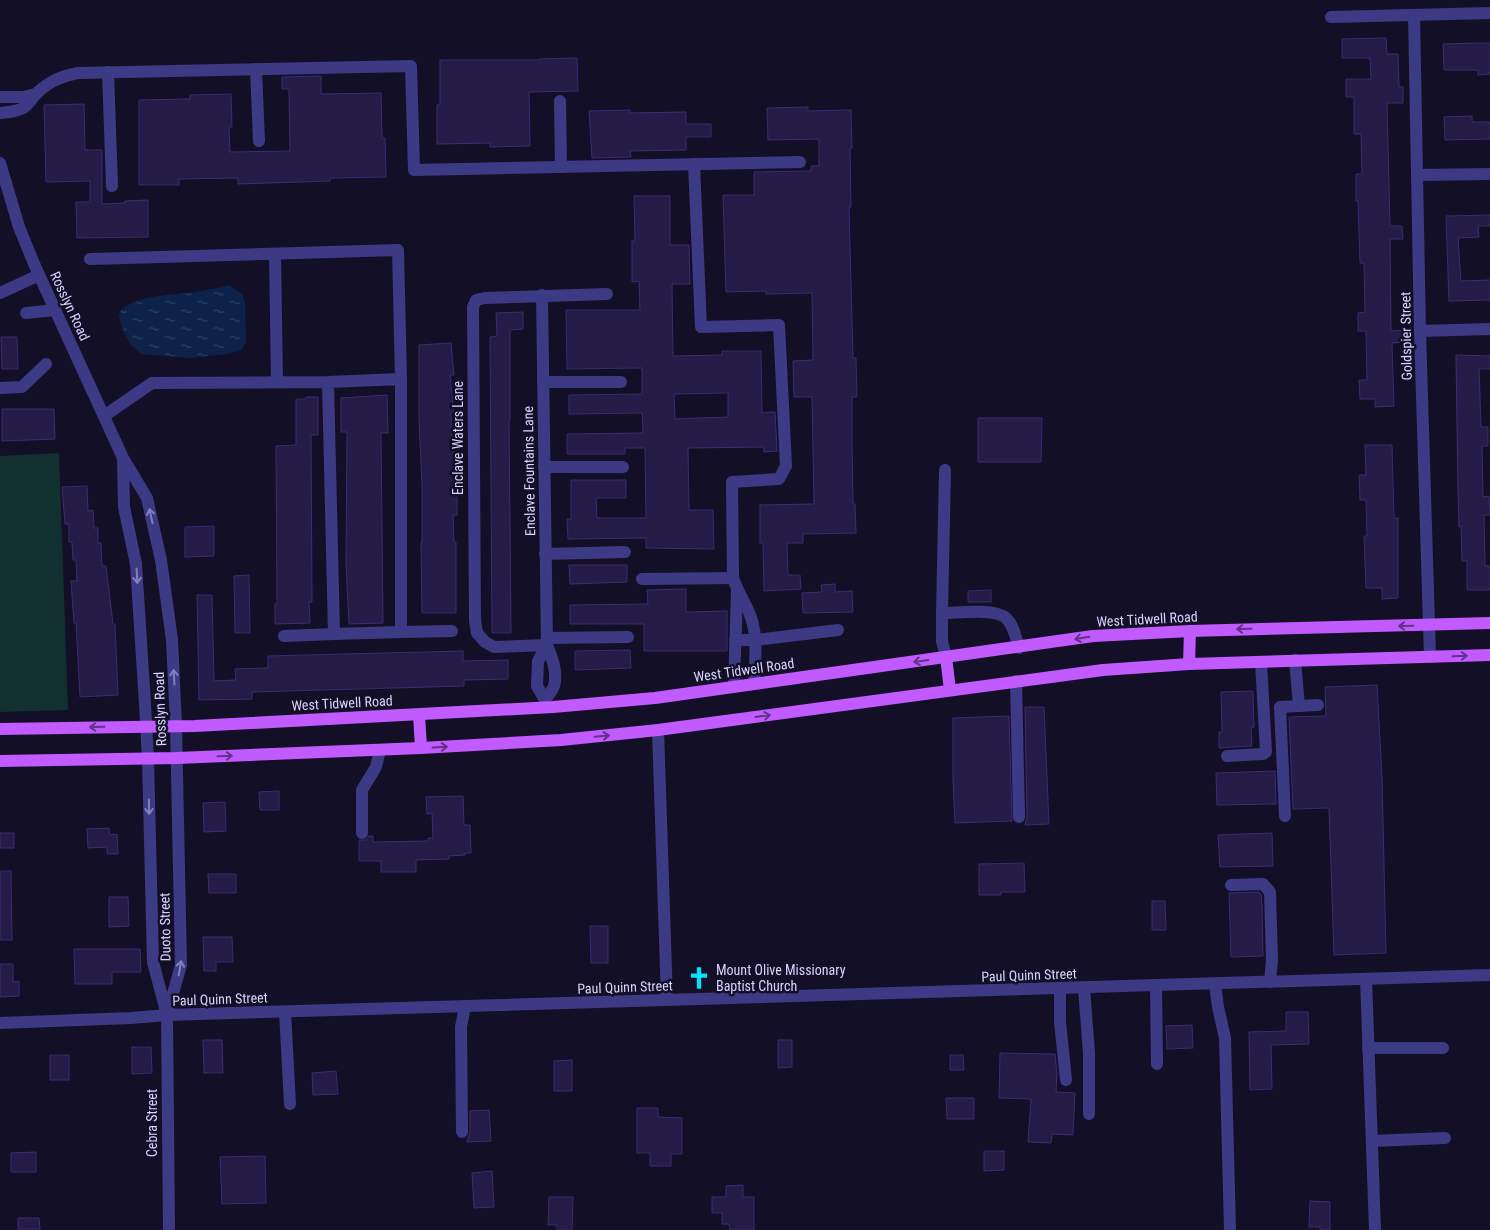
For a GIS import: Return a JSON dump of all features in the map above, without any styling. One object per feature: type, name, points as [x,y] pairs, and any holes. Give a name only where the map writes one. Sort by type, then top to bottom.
[{"type":"main road","name":"West Tidwell Road","points":[[0,729],[176,725],[419,715],[545,704],[655,698],[1019,648],[1093,636],[1190,631],[1490,623]]},
{"type":"main road","points":[[1189,664],[1190,631]]},
{"type":"main road","points":[[0,761],[176,758],[380,750],[561,740],[658,730],[1103,670],[1189,664],[1490,655]]},
{"type":"main road","points":[[946,657],[950,690]]},
{"type":"main road","points":[[419,715],[421,748]]},
{"type":"street","points":[[1331,17],[1490,13]]},
{"type":"street","name":"Goldspier Street","points":[[1414,15],[1420,331],[1430,656]]},
{"type":"street","points":[[0,113],[17,112],[26,107],[36,94],[49,83],[61,76],[78,73],[411,66],[414,170],[800,162]]},
{"type":"street","points":[[256,69],[258,141]]},
{"type":"street","points":[[108,72],[112,186]]},
{"type":"street","points":[[0,97],[23,97],[36,94]]},
{"type":"street","points":[[560,101],[561,167]]},
{"type":"street","name":"Rosslyn Road","points":[[0,163],[19,228],[39,275],[123,458],[147,498],[161,560],[172,640],[176,758]]},
{"type":"street","points":[[694,164],[701,327],[779,325],[786,466],[779,479],[732,482],[733,578],[737,591],[749,610],[756,640],[754,684]]},
{"type":"street","points":[[1418,175],[1490,174]]},
{"type":"street","points":[[90,259],[398,250],[401,632]]},
{"type":"street","points":[[275,254],[277,382]]},
{"type":"street","points":[[0,293],[39,275]]},
{"type":"street","name":"Enclave Waters Lane","points":[[547,642],[494,647],[484,642],[477,633],[475,620],[473,307],[476,300],[485,298],[607,294]]},
{"type":"street","name":"Enclave Fountains Lane","points":[[542,295],[547,642],[554,661],[554,686],[545,704]]},
{"type":"street","points":[[26,313],[55,310]]},
{"type":"street","points":[[1420,331],[1490,329]]},
{"type":"street","points":[[0,388],[22,387],[46,364]]},
{"type":"street","points":[[104,416],[152,384],[328,382],[400,379]]},
{"type":"street","points":[[328,382],[334,634]]},
{"type":"street","points":[[543,382],[621,382]]},
{"type":"street","name":"Rosslyn Road","points":[[123,458],[124,507],[136,564],[148,759]]},
{"type":"street","points":[[544,467],[623,467]]},
{"type":"street","points":[[946,470],[942,613],[942,641],[946,657]]},
{"type":"street","points":[[546,554],[625,552]]},
{"type":"street","points":[[642,579],[733,578]]},
{"type":"street","points":[[734,687],[737,591]]},
{"type":"street","points":[[942,613],[987,612],[999,614],[1007,618],[1013,628],[1019,648]]},
{"type":"street","points":[[736,640],[756,640],[838,630]]},
{"type":"street","points":[[284,636],[452,631]]},
{"type":"street","points":[[547,642],[628,637]]},
{"type":"street","name":"Enclave Fountains Lane","points":[[545,704],[537,686],[538,661],[547,642]]},
{"type":"street","points":[[1295,660],[1299,706]]},
{"type":"street","points":[[1227,756],[1263,754],[1266,752],[1261,662]]},
{"type":"street","points":[[538,674],[554,674]]},
{"type":"street","points":[[1016,681],[1019,817]]},
{"type":"street","points":[[1285,816],[1280,707],[1318,705]]},
{"type":"street","points":[[658,730],[668,1000]]},
{"type":"street","points":[[362,833],[362,790],[376,766],[380,750]]},
{"type":"street","name":"Duoto Street","points":[[168,1015],[181,965],[176,758]]},
{"type":"street","name":"Duoto Street","points":[[148,759],[153,962],[168,1015]]},
{"type":"street","points":[[1231,885],[1263,884],[1270,892],[1272,960],[1270,982]]},
{"type":"street","name":"Paul Quinn Street","points":[[0,1023],[168,1015],[1490,975]]},
{"type":"street","points":[[1366,979],[1375,1230]]},
{"type":"street","points":[[1216,984],[1218,1007],[1225,1038],[1230,1230]]},
{"type":"street","points":[[1156,986],[1158,1064]]},
{"type":"street","points":[[1084,988],[1089,1053],[1089,1114]]},
{"type":"street","points":[[1060,989],[1060,1022],[1066,1080]]},
{"type":"street","points":[[462,1132],[461,1027],[465,1006]]},
{"type":"street","points":[[285,1012],[290,1104]]},
{"type":"street","name":"Cebra Street","points":[[168,1015],[169,1230]]},
{"type":"street","points":[[1368,1048],[1443,1048]]},
{"type":"street","points":[[1372,1141],[1446,1138]]},
{"type":"green space","points":[[59,453],[68,710],[0,712],[0,456]]},
{"type":"water","points":[[229,285],[242,294],[245,302],[246,342],[241,350],[227,354],[190,358],[141,354],[130,344],[122,328],[119,315],[121,310],[136,301]]},
{"type":"building","points":[[1386,38],[1387,54],[1398,54],[1399,87],[1403,87],[1403,103],[1387,103],[1390,226],[1402,226],[1403,239],[1390,239],[1391,331],[1406,330],[1406,342],[1392,343],[1394,406],[1375,407],[1375,399],[1360,399],[1359,380],[1367,380],[1366,331],[1358,331],[1358,313],[1365,312],[1364,263],[1360,263],[1358,201],[1356,201],[1356,174],[1362,174],[1361,134],[1354,134],[1354,97],[1346,97],[1346,79],[1371,79],[1370,58],[1342,58],[1342,39]]},
{"type":"building","points":[[1490,43],[1490,74],[1478,75],[1478,70],[1444,70],[1443,44]]},
{"type":"building","points":[[577,58],[578,91],[529,92],[530,146],[490,147],[490,143],[437,144],[437,105],[440,105],[440,60]]},
{"type":"building","points":[[321,76],[321,94],[381,93],[382,138],[385,138],[386,177],[330,178],[330,181],[238,184],[238,178],[179,179],[179,185],[139,185],[139,100],[190,99],[190,95],[231,94],[232,127],[229,127],[230,152],[290,151],[289,89],[282,89],[282,77]]},
{"type":"building","points":[[84,104],[85,150],[102,150],[102,204],[148,200],[148,237],[77,238],[76,202],[90,202],[90,181],[46,182],[44,105]]},
{"type":"building","points":[[808,107],[808,111],[851,110],[851,207],[849,207],[853,358],[856,358],[857,397],[852,397],[853,504],[855,504],[856,533],[803,534],[803,543],[787,543],[788,575],[800,575],[801,589],[764,591],[763,543],[760,543],[760,505],[814,504],[812,397],[794,397],[793,361],[813,360],[812,293],[766,294],[766,291],[726,292],[723,195],[754,195],[754,172],[811,171],[811,166],[819,166],[819,139],[768,140],[767,108]]},
{"type":"building","points":[[630,110],[630,113],[686,112],[686,124],[711,124],[711,137],[686,137],[686,150],[630,151],[631,157],[592,158],[589,111]]},
{"type":"building","points":[[1472,116],[1472,122],[1490,122],[1490,139],[1445,140],[1444,117]]},
{"type":"building","points":[[634,196],[670,196],[670,245],[689,245],[690,284],[672,284],[673,356],[722,355],[722,351],[761,351],[762,413],[775,412],[777,451],[764,452],[764,447],[688,448],[689,510],[713,510],[714,549],[646,548],[646,538],[568,539],[567,519],[571,519],[571,480],[626,480],[626,498],[596,498],[597,518],[646,518],[645,448],[625,448],[625,454],[567,454],[567,434],[643,433],[642,413],[569,414],[569,395],[642,394],[642,368],[567,369],[566,310],[640,310],[639,281],[632,282],[632,241],[635,241]],"holes":[[[728,393],[728,417],[675,419],[674,394]]]},
{"type":"building","points":[[1490,215],[1490,226],[1478,226],[1479,237],[1458,238],[1461,281],[1490,280],[1490,300],[1449,301],[1446,216]]},
{"type":"building","points":[[523,312],[523,329],[510,330],[511,633],[492,633],[490,337],[497,336],[496,313]]},
{"type":"building","points":[[1,337],[17,337],[18,369],[2,369]]},
{"type":"building","points":[[451,343],[454,375],[450,375],[454,413],[451,413],[452,445],[454,445],[455,464],[457,464],[457,515],[453,515],[454,542],[456,542],[456,613],[422,613],[419,345]]},
{"type":"building","points":[[1456,355],[1490,356],[1490,369],[1479,369],[1481,427],[1488,427],[1488,446],[1482,446],[1483,497],[1489,496],[1490,515],[1484,515],[1485,566],[1490,566],[1490,590],[1467,590],[1467,561],[1462,561],[1461,526],[1459,527]]},
{"type":"building","points":[[387,395],[388,433],[381,433],[383,623],[349,624],[346,565],[347,432],[341,432],[341,398]]},
{"type":"building","points":[[306,397],[318,397],[318,435],[311,435],[312,602],[309,602],[310,623],[275,624],[275,604],[277,604],[276,446],[296,445],[296,399],[305,399]]},
{"type":"building","points":[[2,409],[54,409],[55,439],[2,441]]},
{"type":"building","points":[[978,418],[1042,418],[1041,462],[978,462]]},
{"type":"building","points":[[1365,445],[1392,445],[1394,518],[1398,518],[1398,598],[1382,599],[1382,588],[1366,588],[1364,536],[1367,536],[1366,500],[1360,500],[1359,475],[1366,475]]},
{"type":"building","points":[[87,486],[88,511],[93,510],[94,528],[98,528],[98,543],[101,543],[102,566],[106,566],[113,624],[115,624],[118,695],[80,697],[76,623],[74,623],[71,581],[77,581],[76,560],[73,560],[72,542],[69,542],[69,524],[65,524],[62,487]]},
{"type":"building","points":[[214,526],[214,556],[185,557],[185,527]]},
{"type":"building","points":[[569,565],[627,565],[627,582],[570,584]]},
{"type":"building","points":[[249,575],[250,633],[235,633],[234,576]]},
{"type":"building","points":[[835,584],[835,592],[852,591],[853,612],[803,613],[802,593],[822,592],[821,585]]},
{"type":"building","points":[[686,589],[686,612],[727,611],[727,651],[644,651],[644,624],[570,624],[570,605],[648,604],[647,590]]},
{"type":"building","points":[[991,590],[991,602],[968,602],[968,591]]},
{"type":"building","points":[[197,595],[212,595],[214,681],[236,680],[235,669],[268,668],[268,656],[463,651],[463,661],[508,660],[508,679],[464,680],[464,686],[252,692],[252,699],[199,700]]},
{"type":"building","points":[[630,650],[631,668],[575,670],[575,651]]},
{"type":"building","points":[[1377,685],[1382,777],[1386,953],[1334,955],[1329,808],[1293,809],[1289,717],[1326,716],[1325,687]]},
{"type":"building","points":[[1253,691],[1254,727],[1251,727],[1252,746],[1219,748],[1219,732],[1222,732],[1221,692]]},
{"type":"building","points":[[1025,707],[1044,707],[1049,824],[1025,825],[1027,817]]},
{"type":"building","points":[[1009,716],[1012,821],[955,823],[953,718]]},
{"type":"building","points":[[1275,771],[1276,804],[1217,805],[1216,773]]},
{"type":"building","points":[[279,791],[279,810],[260,810],[259,792]]},
{"type":"building","points":[[463,796],[464,825],[470,825],[471,853],[449,856],[449,859],[416,860],[416,872],[381,872],[381,861],[359,861],[359,840],[366,840],[369,836],[373,836],[373,842],[428,841],[428,838],[433,838],[432,813],[427,814],[426,797]]},
{"type":"building","points":[[225,802],[226,831],[204,832],[203,803]]},
{"type":"building","points":[[109,828],[110,835],[117,834],[118,854],[107,854],[107,847],[88,848],[87,829]]},
{"type":"building","points":[[0,833],[14,833],[14,848],[0,848]]},
{"type":"building","points":[[1272,833],[1273,866],[1220,867],[1218,835]]},
{"type":"building","points":[[1024,863],[1025,892],[1001,892],[1001,895],[979,895],[979,864]]},
{"type":"building","points":[[0,871],[11,871],[12,940],[0,940]]},
{"type":"building","points":[[208,874],[236,874],[236,893],[209,893]]},
{"type":"building","points":[[1259,892],[1262,905],[1263,956],[1231,957],[1229,893]]},
{"type":"building","points":[[109,897],[128,897],[129,926],[109,927]]},
{"type":"building","points":[[1152,901],[1165,901],[1166,930],[1152,930]]},
{"type":"building","points":[[590,926],[608,926],[608,963],[591,963]]},
{"type":"building","points":[[203,937],[232,937],[233,962],[216,962],[216,971],[204,971]]},
{"type":"building","points":[[74,949],[140,949],[141,972],[112,972],[112,984],[75,984]]},
{"type":"building","points":[[0,964],[13,964],[13,982],[19,981],[19,996],[0,997]]},
{"type":"building","points":[[1286,1012],[1308,1012],[1309,1044],[1271,1045],[1272,1089],[1250,1090],[1249,1032],[1286,1031]]},
{"type":"building","points":[[1192,1025],[1193,1048],[1167,1049],[1166,1026]]},
{"type":"building","points":[[203,1040],[222,1040],[223,1073],[204,1073]]},
{"type":"building","points":[[778,1040],[792,1040],[792,1067],[778,1068]]},
{"type":"building","points":[[132,1047],[151,1047],[152,1073],[132,1074]]},
{"type":"building","points":[[1000,1053],[1055,1054],[1056,1092],[1075,1093],[1073,1135],[1052,1134],[1051,1143],[1028,1142],[1031,1099],[999,1098]]},
{"type":"building","points":[[50,1055],[69,1055],[69,1080],[50,1080]]},
{"type":"building","points":[[950,1055],[963,1055],[964,1070],[950,1070]]},
{"type":"building","points":[[572,1060],[572,1091],[554,1091],[554,1061]]},
{"type":"building","points":[[336,1071],[338,1094],[313,1095],[312,1073]]},
{"type":"building","points":[[946,1098],[974,1098],[974,1119],[947,1119]]},
{"type":"building","points":[[637,1108],[658,1108],[658,1117],[682,1118],[682,1154],[671,1154],[671,1166],[650,1166],[650,1153],[637,1153]]},
{"type":"building","points":[[489,1110],[491,1141],[467,1142],[470,1132],[470,1111]]},
{"type":"building","points":[[984,1151],[1004,1151],[1004,1170],[984,1171]]},
{"type":"building","points":[[36,1152],[36,1172],[11,1172],[11,1153]]},
{"type":"building","points":[[265,1156],[266,1203],[222,1204],[220,1157]]},
{"type":"building","points":[[492,1171],[494,1207],[474,1208],[472,1173]]},
{"type":"building","points":[[743,1185],[743,1197],[754,1197],[754,1230],[730,1230],[729,1224],[722,1224],[722,1213],[712,1213],[712,1197],[726,1197],[726,1186]]},
{"type":"building","points":[[549,1197],[573,1197],[572,1230],[557,1230],[557,1225],[548,1225]]},
{"type":"building","points":[[1310,1201],[1330,1202],[1330,1230],[1320,1230],[1320,1227],[1309,1227]]},
{"type":"building","points":[[18,1218],[39,1218],[40,1229],[18,1229]]},
{"type":"place","name":"Mount Olive Missionary Baptist Church","points":[[699,978]]}]
